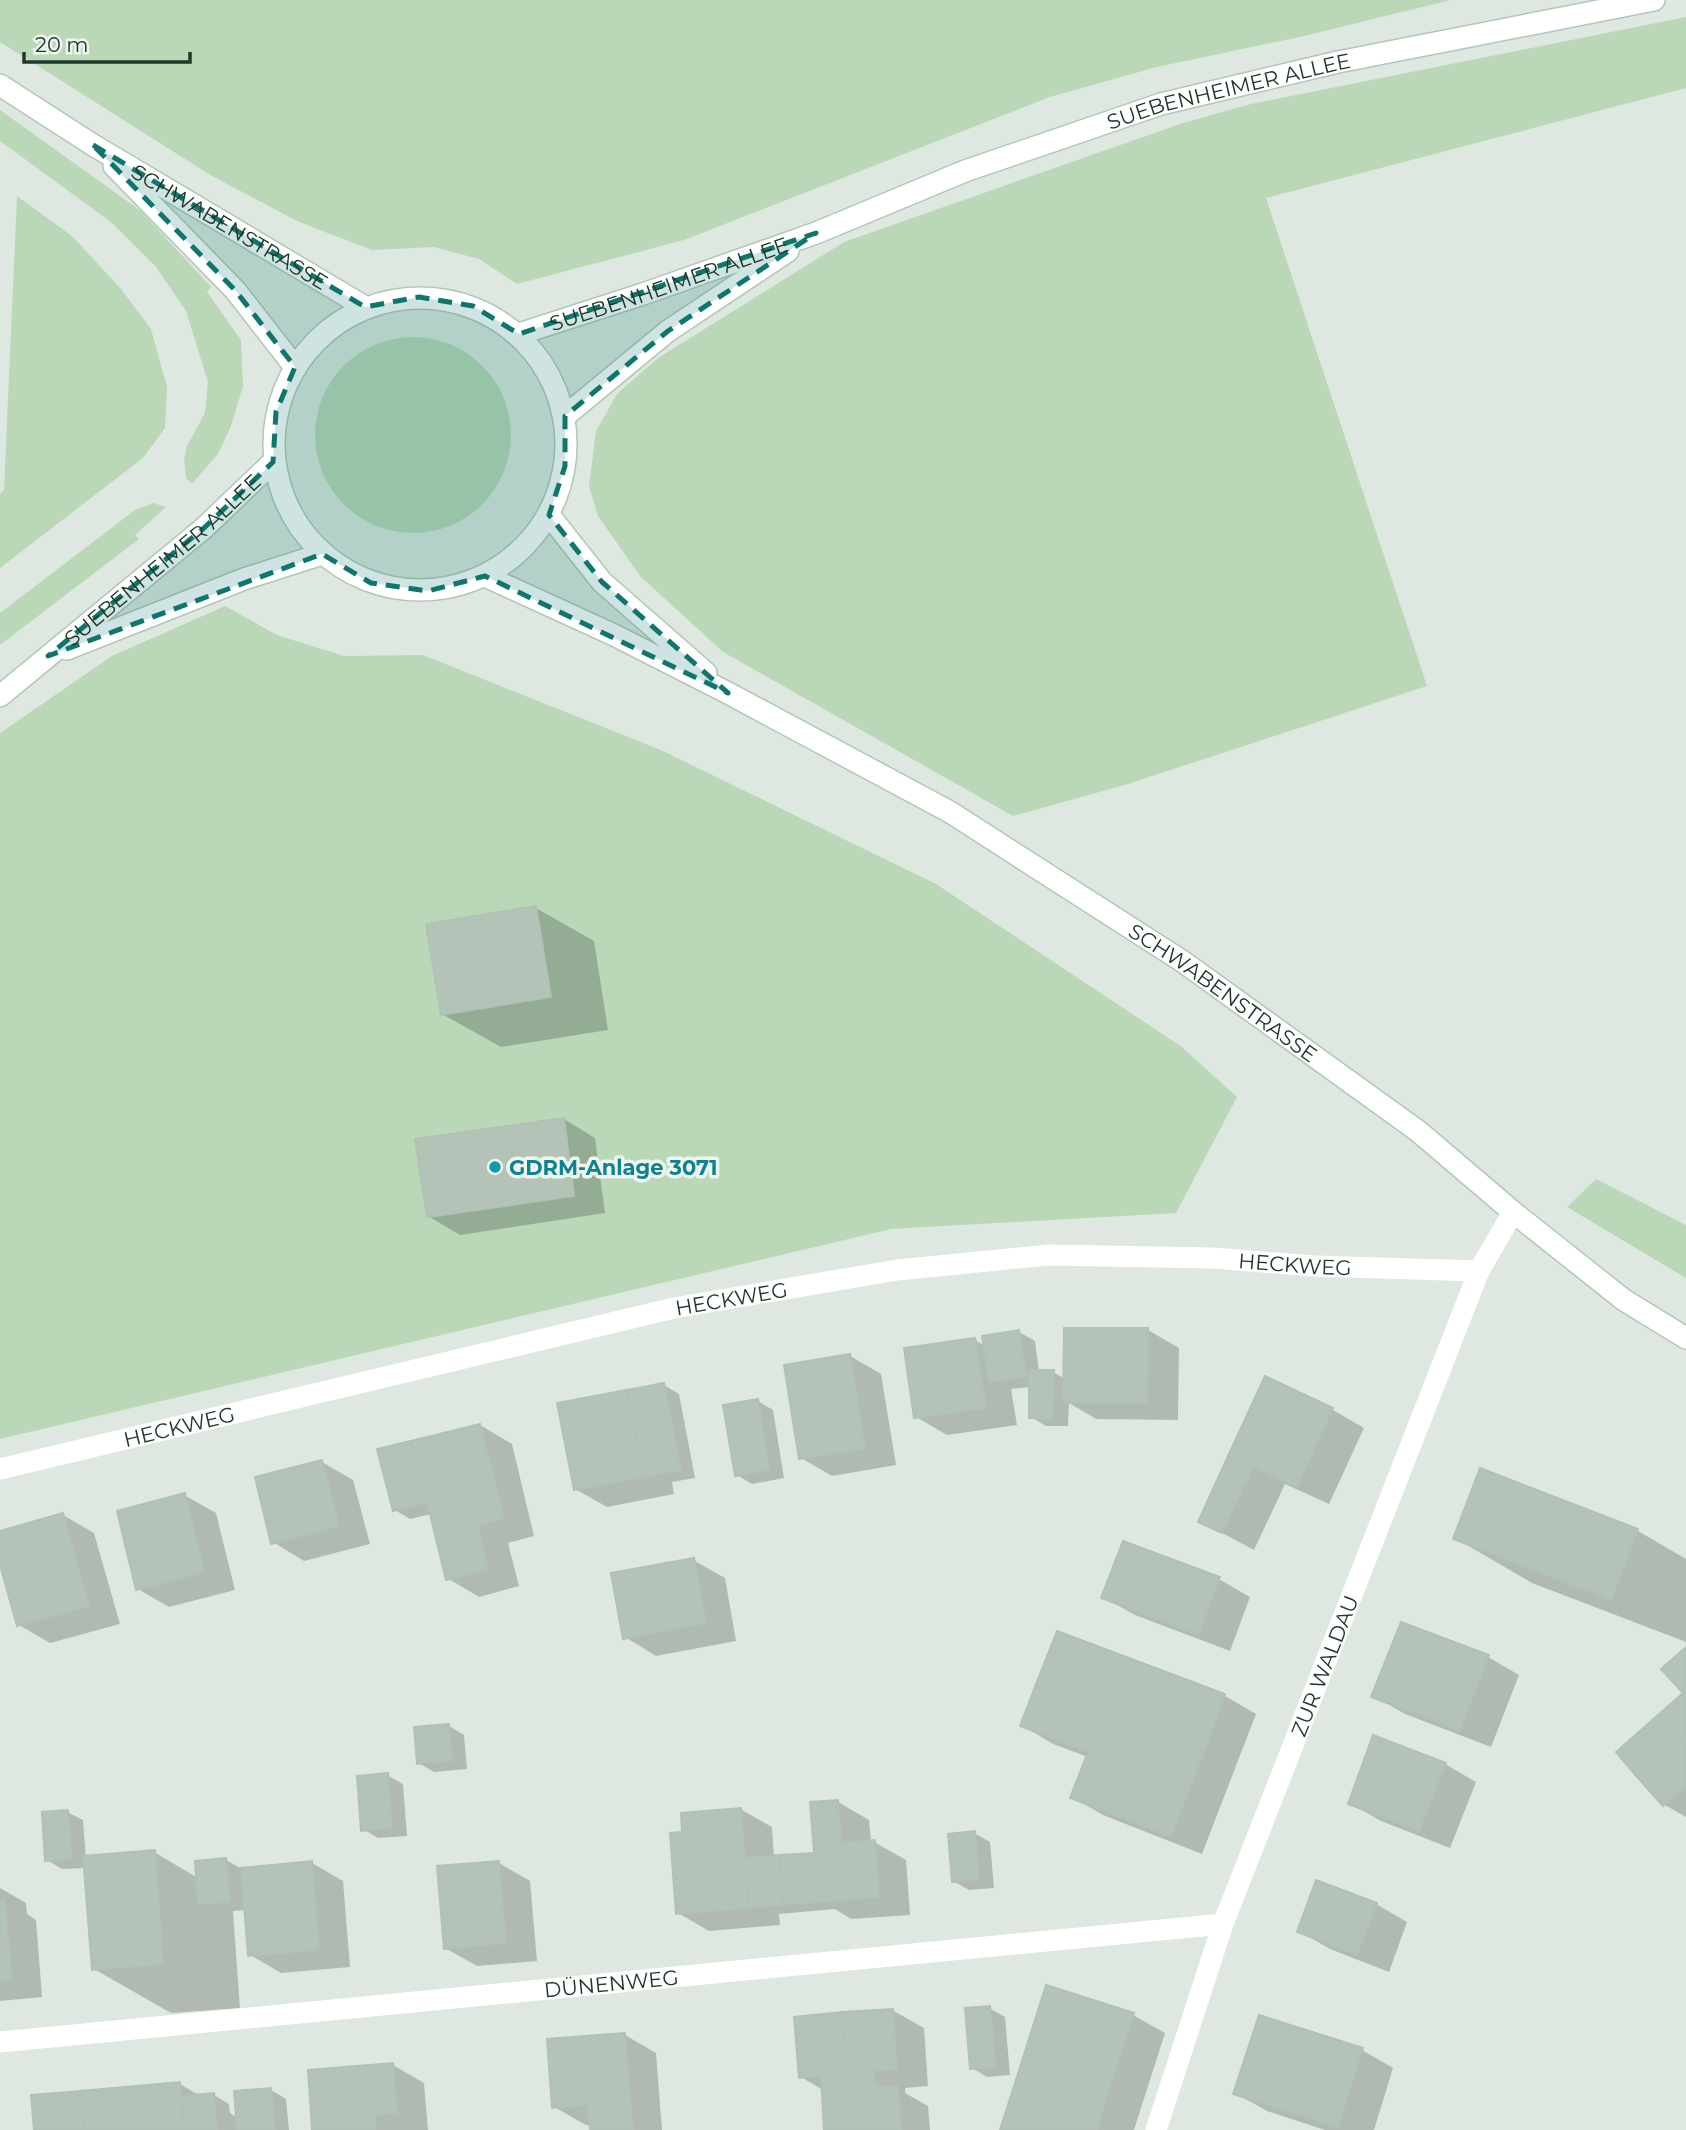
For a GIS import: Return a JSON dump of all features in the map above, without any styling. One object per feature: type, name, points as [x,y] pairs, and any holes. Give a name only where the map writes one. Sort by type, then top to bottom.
[{"type":"street","name":"SUEBENHEIMER ALLEE","points":[[519,334],[816,233],[965,171],[1161,104],[1338,62],[1654,0]]},
{"type":"street","name":"SCHWABENSTRASSE","points":[[0,85],[93,145],[365,307]]},
{"type":"street","name":"SCHWABENSTRASSE","points":[[93,145],[235,290],[295,367]]},
{"type":"street","name":"SUEBENHEIMER ALLEE","points":[[565,416],[668,331],[816,233]]},
{"type":"street","points":[[419,297],[473,306],[519,334],[549,372],[565,416],[565,466],[549,515],[522,551],[485,576],[428,591],[372,583],[322,554],[289,512],[273,461],[276,412],[295,367],[325,331],[365,307],[419,297]]},
{"type":"street","name":"SUEBENHEIMER ALLEE","points":[[0,696],[204,527],[273,461]]},
{"type":"street","name":"SCHWABENSTRASSE","points":[[549,515],[603,582],[728,693]]},
{"type":"street","name":"SUEBENHEIMER ALLEE","points":[[48,656],[244,579],[322,554]]},
{"type":"street","name":"SCHWABENSTRASSE","points":[[485,576],[614,635],[950,812],[1182,961],[1418,1132],[1624,1300],[1686,1338]]},
{"type":"street","name":"ZUR WALDAU","points":[[1156,2130],[1223,1924],[1479,1271],[1513,1212]]},
{"type":"street","name":"HECKWEG","points":[[0,1469],[674,1308],[897,1270],[1049,1255],[1213,1258],[1314,1266],[1479,1271]]},
{"type":"street","name":"DÜNENWEG","points":[[0,2042],[1223,1924]]},
{"type":"highlighted area","points":[[93,145],[365,307],[419,297],[473,306],[519,334],[816,233],[668,331],[565,416],[565,466],[549,515],[602,582],[728,693],[485,576],[428,591],[371,583],[322,554],[48,656],[204,528],[273,462],[276,412],[295,367],[235,290]]},
{"type":"green space","points":[[0,0],[1451,0],[1304,36],[1157,67],[1050,97],[684,240],[517,284],[479,259],[434,247],[372,250],[299,222],[212,176],[0,42]]},
{"type":"green space","points":[[1686,17],[1686,88],[1266,198],[1427,686],[1128,784],[1013,816],[723,652],[640,576],[598,516],[589,487],[596,431],[617,394],[658,358],[844,242],[1183,123],[1251,104]]},
{"type":"green space","points":[[0,110],[141,211],[211,287],[207,292],[241,340],[243,386],[231,426],[218,454],[192,484],[186,478],[184,459],[187,446],[205,413],[208,382],[186,311],[156,267],[111,222],[0,141]]},
{"type":"green space","points":[[17,196],[72,236],[121,289],[151,329],[167,387],[165,428],[143,458],[0,568],[0,494],[4,490]]},
{"type":"green space","points":[[413,337],[451,344],[482,366],[504,397],[511,435],[504,473],[482,504],[451,526],[413,533],[375,526],[344,504],[322,473],[315,435],[322,397],[344,366],[375,344]]},
{"type":"green space","points":[[153,503],[166,507],[135,535],[139,539],[0,645],[0,613],[135,510]]},
{"type":"green space","points":[[225,606],[277,635],[344,656],[423,655],[661,750],[936,884],[1182,1047],[1237,1097],[1176,1213],[891,1229],[0,1439],[0,733],[112,656]]},
{"type":"green space","points":[[1596,1179],[1686,1225],[1686,1278],[1567,1207]]},
{"type":"building","points":[[536,906],[551,997],[441,1015],[426,924]]},
{"type":"building","name":"GDRM-Anlage 3071","points":[[564,1118],[574,1196],[427,1217],[415,1139]]},
{"type":"building","points":[[1064,1328],[1148,1328],[1147,1403],[1063,1402]]},
{"type":"building","points":[[1019,1330],[1026,1377],[989,1382],[982,1336]]},
{"type":"building","points":[[975,1338],[986,1408],[914,1418],[904,1348]]},
{"type":"building","points":[[850,1354],[865,1448],[799,1459],[784,1365]]},
{"type":"building","points":[[1029,1370],[1054,1370],[1053,1419],[1029,1418]]},
{"type":"building","points":[[1265,1376],[1333,1408],[1297,1487],[1228,1456]]},
{"type":"building","points":[[664,1383],[681,1470],[643,1477],[627,1390]]},
{"type":"building","points":[[627,1390],[643,1477],[574,1490],[557,1403]]},
{"type":"building","points":[[758,1399],[769,1470],[735,1476],[723,1405]]},
{"type":"building","points":[[480,1424],[498,1493],[429,1510],[411,1441]]},
{"type":"building","points":[[411,1441],[427,1503],[393,1511],[377,1449]]},
{"type":"building","points":[[1228,1456],[1253,1467],[1222,1533],[1198,1522]]},
{"type":"building","points":[[322,1460],[339,1526],[271,1544],[255,1477]]},
{"type":"building","points":[[1480,1468],[1638,1529],[1611,1600],[1453,1539]]},
{"type":"building","points":[[185,1493],[204,1572],[136,1590],[117,1511]]},
{"type":"building","points":[[498,1493],[504,1518],[478,1525],[488,1569],[446,1580],[429,1510]]},
{"type":"building","points":[[63,1513],[89,1606],[17,1626],[0,1565],[0,1531]]},
{"type":"building","points":[[1123,1541],[1220,1577],[1198,1635],[1101,1598]]},
{"type":"building","points":[[694,1558],[706,1623],[623,1639],[611,1573]]},
{"type":"building","points":[[1401,1622],[1489,1655],[1460,1731],[1371,1697]]},
{"type":"building","points":[[1057,1631],[1225,1694],[1204,1752],[1035,1687]]},
{"type":"building","points":[[1686,1647],[1686,1735],[1638,1778],[1616,1752],[1683,1693],[1661,1669]]},
{"type":"building","points":[[1035,1687],[1204,1752],[1171,1837],[1070,1798],[1088,1752],[1020,1726]]},
{"type":"building","points":[[449,1724],[452,1761],[417,1764],[414,1727]]},
{"type":"building","points":[[1373,1735],[1446,1763],[1419,1831],[1348,1804]]},
{"type":"building","points":[[1686,1735],[1686,1786],[1663,1806],[1638,1778]]},
{"type":"building","points":[[388,1773],[392,1828],[361,1831],[357,1776]]},
{"type":"building","points":[[838,1800],[841,1843],[875,1840],[879,1897],[818,1902],[810,1802]]},
{"type":"building","points":[[741,1808],[749,1908],[676,1914],[670,1833],[682,1832],[681,1813]]},
{"type":"building","points":[[68,1810],[72,1859],[45,1861],[42,1812]]},
{"type":"building","points":[[975,1831],[979,1880],[952,1882],[948,1834]]},
{"type":"building","points":[[155,1850],[163,1964],[92,1970],[83,1856]]},
{"type":"building","points":[[815,1853],[818,1902],[783,1905],[779,1855]]},
{"type":"building","points":[[779,1855],[783,1905],[749,1908],[745,1858]]},
{"type":"building","points":[[226,1858],[230,1902],[198,1904],[195,1861]]},
{"type":"building","points":[[312,1861],[319,1950],[248,1956],[241,1868]]},
{"type":"building","points":[[499,1861],[506,1943],[444,1949],[437,1866]]},
{"type":"building","points":[[1316,1880],[1377,1903],[1357,1955],[1297,1932]]},
{"type":"building","points":[[0,1900],[5,1900],[12,1980],[0,1981]]},
{"type":"building","points":[[1046,1985],[1134,2013],[1109,2089],[1022,2061]]},
{"type":"building","points":[[990,2006],[996,2067],[970,2069],[965,2008]]},
{"type":"building","points":[[893,2009],[897,2069],[874,2071],[875,2087],[898,2086],[901,2130],[851,2130],[842,2012]]},
{"type":"building","points":[[842,2012],[851,2130],[824,2130],[821,2076],[799,2078],[794,2017]]},
{"type":"building","points":[[1259,2015],[1363,2048],[1338,2127],[1233,2094]]},
{"type":"building","points":[[625,2033],[633,2130],[590,2130],[587,2105],[552,2108],[547,2039]]},
{"type":"building","points":[[1022,2061],[1109,2089],[1097,2130],[1000,2130]]},
{"type":"building","points":[[393,2063],[397,2113],[375,2115],[376,2130],[312,2130],[308,2070]]},
{"type":"building","points":[[180,2082],[184,2130],[84,2130],[81,2091]]},
{"type":"building","points":[[271,2088],[275,2130],[237,2130],[234,2091]]},
{"type":"building","points":[[81,2091],[84,2130],[34,2130],[31,2095]]},
{"type":"building","points":[[214,2093],[217,2130],[184,2130],[182,2096]]},
{"type":"place","name":"GDRM-Anlage 3071","points":[[495,1167]]}]
